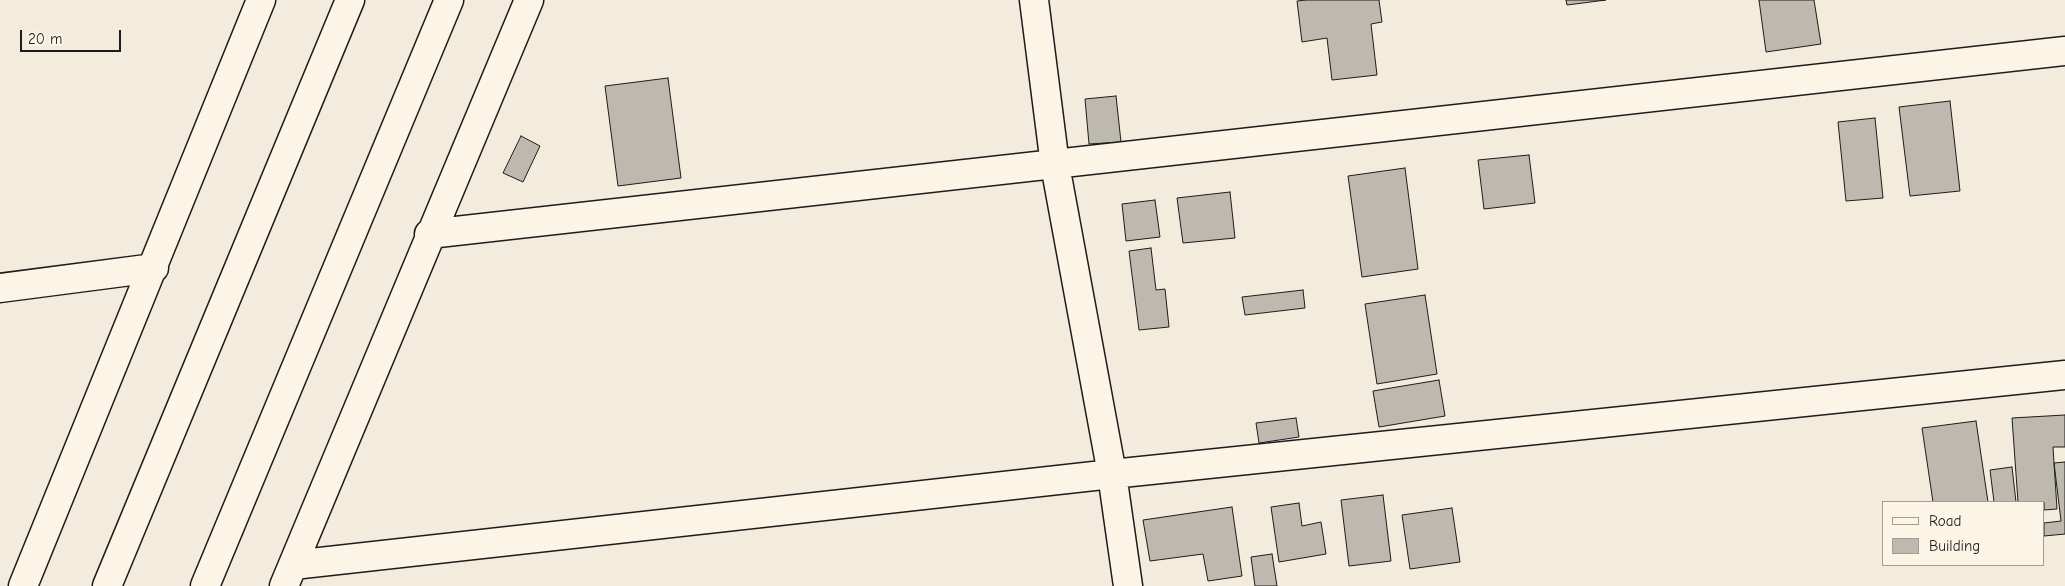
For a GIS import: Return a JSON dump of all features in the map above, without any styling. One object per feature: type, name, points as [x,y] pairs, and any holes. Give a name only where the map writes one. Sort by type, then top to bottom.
[{"type":"street","points":[[23,586],[154,268],[261,0]]},
{"type":"street","points":[[107,586],[350,0]]},
{"type":"street","points":[[205,586],[449,0]]},
{"type":"street","points":[[529,0],[429,234],[288,576],[1112,474],[2065,375]]},
{"type":"street","points":[[1034,0],[1055,164],[1112,474],[1128,586]]},
{"type":"street","points":[[429,234],[2065,51]]},
{"type":"street","points":[[0,288],[154,268]]},
{"type":"building","points":[[1379,0],[1382,22],[1371,24],[1377,75],[1332,80],[1327,38],[1302,42],[1297,1]]},
{"type":"building","points":[[1566,0],[1606,0],[1567,5]]},
{"type":"building","points":[[1759,0],[1814,0],[1821,44],[1766,52]]},
{"type":"building","points":[[668,78],[681,178],[618,186],[605,86]]},
{"type":"building","points":[[1116,96],[1121,142],[1089,144],[1085,99]]},
{"type":"building","points":[[1950,101],[1960,191],[1910,196],[1899,107]]},
{"type":"building","points":[[1875,118],[1883,198],[1846,201],[1838,122]]},
{"type":"building","points":[[521,136],[540,146],[523,182],[503,173]]},
{"type":"building","points":[[1529,155],[1535,203],[1484,209],[1478,160]]},
{"type":"building","points":[[1405,168],[1418,269],[1362,277],[1348,176]]},
{"type":"building","points":[[1230,192],[1235,238],[1183,243],[1177,198]]},
{"type":"building","points":[[1155,200],[1160,237],[1126,241],[1122,204]]},
{"type":"building","points":[[1151,248],[1156,290],[1165,289],[1169,327],[1139,330],[1129,251]]},
{"type":"building","points":[[1303,290],[1305,308],[1245,315],[1242,297]]},
{"type":"building","points":[[1425,295],[1437,374],[1377,384],[1365,304]]},
{"type":"building","points":[[1439,380],[1445,416],[1379,427],[1373,391]]},
{"type":"building","points":[[2065,415],[2065,447],[2053,447],[2057,509],[2045,510],[2045,501],[2018,501],[2012,418]]},
{"type":"building","points":[[1296,418],[1299,437],[1259,443],[1256,423]]},
{"type":"building","points":[[1976,421],[1988,501],[1933,501],[1922,428]]},
{"type":"building","points":[[2065,462],[2065,534],[2045,536],[2045,523],[2061,521],[2054,463]]},
{"type":"building","points":[[2012,467],[2016,501],[1994,501],[1990,470]]},
{"type":"building","points":[[1383,495],[1391,561],[1349,566],[1341,500]]},
{"type":"building","points":[[1299,503],[1302,526],[1321,522],[1326,554],[1279,562],[1271,507]]},
{"type":"building","points":[[1232,507],[1242,576],[1208,581],[1203,554],[1150,561],[1143,520]]},
{"type":"building","points":[[1452,508],[1460,562],[1410,569],[1402,515]]},
{"type":"building","points":[[1272,554],[1277,586],[1255,586],[1251,557]]}]
